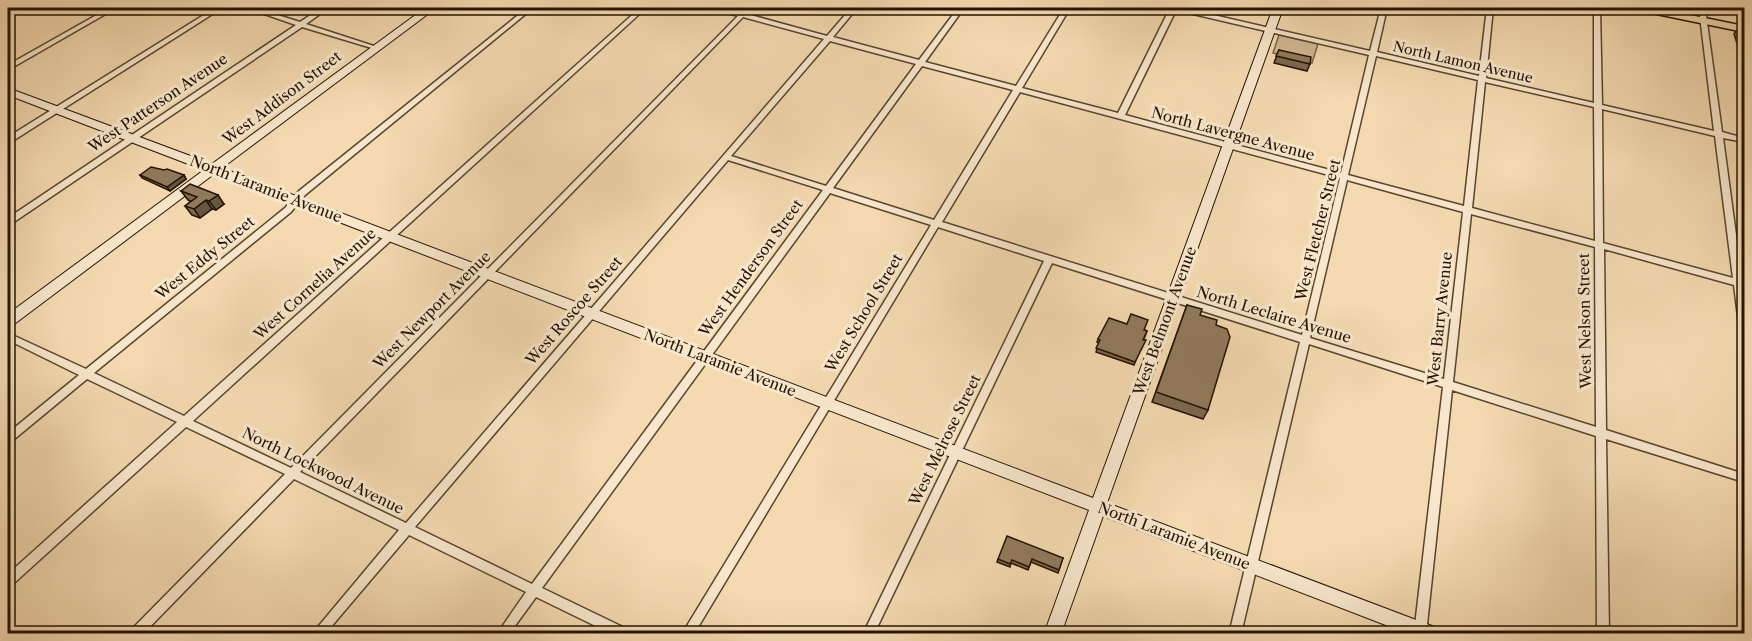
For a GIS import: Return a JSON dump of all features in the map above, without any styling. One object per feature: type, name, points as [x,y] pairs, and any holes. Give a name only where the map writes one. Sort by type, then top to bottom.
[{"type":"main road","points":[[1642,8],[1744,28]]},
{"type":"street","points":[[8,68],[112,8]]},
{"type":"street","points":[[8,140],[219,8]]},
{"type":"street","points":[[250,8],[377,48]]},
{"type":"street","name":"West Patterson Avenue","points":[[8,222],[325,8]]},
{"type":"street","name":"West Addison Street","points":[[8,321],[431,8]]},
{"type":"street","name":"West Eddy Street","points":[[8,438],[288,210],[530,8]]},
{"type":"street","name":"West Cornelia Avenue","points":[[8,582],[643,8]]},
{"type":"street","name":"North Lavergne Avenue","points":[[716,8],[1742,284]]},
{"type":"street","name":"West Newport Avenue","points":[[135,633],[749,8]]},
{"type":"street","name":"West Roscoe Street","points":[[317,633],[854,8]]},
{"type":"street","name":"West Henderson Street","points":[[502,633],[961,8]]},
{"type":"street","name":"West School Street","points":[[687,633],[1067,8]]},
{"type":"street","points":[[1120,117],[1175,8]]},
{"type":"street","name":"North Lamon Avenue","points":[[1175,8],[1744,140]]},
{"type":"street","name":"West Belmont Avenue","points":[[1052,633],[1278,8]]},
{"type":"street","name":"West Fletcher Street","points":[[1235,633],[1384,8]]},
{"type":"street","name":"West Barry Avenue","points":[[1424,632],[1448,386],[1490,8]]},
{"type":"street","name":"West Nelson Street","points":[[1597,8],[1603,633]]},
{"type":"street","points":[[1702,8],[1742,284],[1744,325]]},
{"type":"street","name":"North Laramie Avenue","points":[[8,91],[1424,632]]},
{"type":"street","name":"North Leclaire Avenue","points":[[726,157],[1173,300],[1744,478]]},
{"type":"street","name":"West Melrose Street","points":[[868,633],[1049,260]]},
{"type":"street","name":"North Lockwood Avenue","points":[[8,336],[625,633]]},
{"type":"shaded area","points":[[1279,35],[1318,44],[1312,63],[1273,53]]},
{"type":"building","points":[[1739,27],[1744,28],[1744,43]]},
{"type":"building","points":[[1279,50],[1311,57],[1310,64],[1276,56]]},
{"type":"building","points":[[151,167],[167,169],[184,175],[167,187],[140,175]]},
{"type":"building","points":[[190,184],[218,195],[194,209],[185,206],[197,197],[181,191]]},
{"type":"building","points":[[1187,305],[1202,309],[1200,315],[1217,320],[1216,325],[1227,329],[1230,337],[1208,410],[1156,392]]},
{"type":"building","points":[[1131,314],[1148,320],[1143,340],[1146,340],[1135,362],[1096,348],[1109,318],[1127,324]]},
{"type":"building","points":[[1007,536],[1063,558],[1059,570],[1032,559],[1029,567],[1012,560],[1010,564],[998,559]]}]
